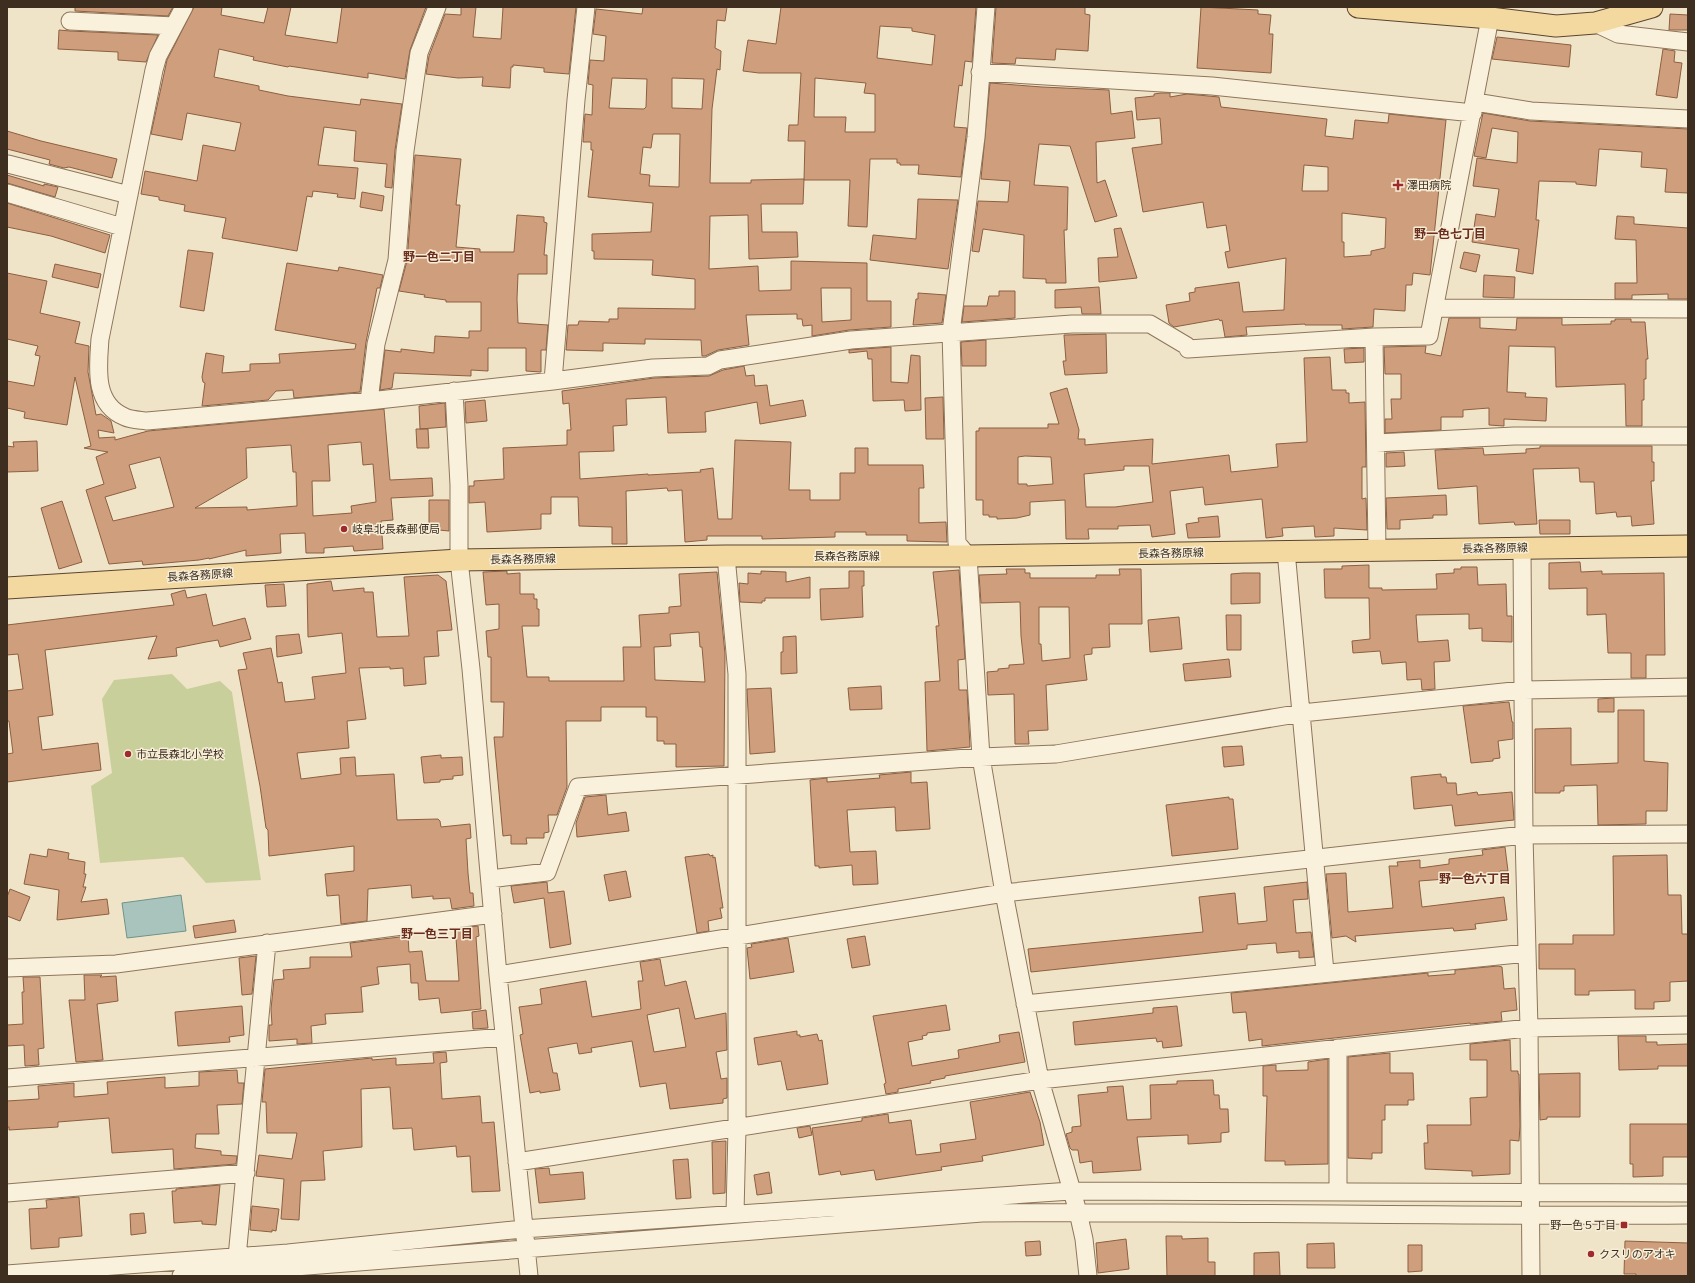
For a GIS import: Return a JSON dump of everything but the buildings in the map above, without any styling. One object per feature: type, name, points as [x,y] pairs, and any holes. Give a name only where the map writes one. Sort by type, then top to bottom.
[{"type":"main road","points":[[1358,7],[1432,10],[1556,26],[1595,23],[1652,7]]},
{"type":"main road","name":"長森各務原線","points":[[7,588],[459,560],[726,556],[968,556],[1688,546]]},
{"type":"street","points":[[184,7],[158,56],[154,70],[100,339],[98,373],[105,402],[125,417],[147,421],[369,401],[553,381],[653,368],[708,366],[720,360],[851,340],[951,332],[1072,324],[1150,324],[1187,346],[1188,349],[1374,336],[1430,336],[1490,18]]},
{"type":"street","points":[[369,401],[376,344],[397,260],[405,151],[419,53],[437,7]]},
{"type":"street","points":[[553,381],[576,100],[586,7]]},
{"type":"street","points":[[986,7],[976,137],[951,332],[957,543],[968,556],[981,757],[1004,893],[1040,1080],[1078,1212],[1084,1239],[1088,1276]]},
{"type":"street","points":[[70,21],[174,26]]},
{"type":"street","points":[[1595,23],[1618,34],[1688,42]]},
{"type":"street","points":[[980,72],[1212,86],[1474,108],[1688,119]]},
{"type":"street","points":[[8,164],[129,195]]},
{"type":"street","points":[[7,193],[122,227]]},
{"type":"street","points":[[1436,308],[1688,309]]},
{"type":"street","points":[[1374,336],[1377,550]]},
{"type":"street","points":[[454,391],[458,485],[459,560],[471,669],[504,1038],[529,1276]]},
{"type":"street","points":[[1376,443],[1514,436],[1688,436]]},
{"type":"street","points":[[1522,548],[1524,835],[1529,1028],[1530,1276]]},
{"type":"street","points":[[1286,552],[1325,972]]},
{"type":"street","points":[[726,556],[737,674],[737,1128],[735,1214]]},
{"type":"street","points":[[490,879],[547,872],[578,787],[981,757],[1056,754],[1302,713],[1523,690],[1688,687]]},
{"type":"street","points":[[498,975],[1004,893],[1524,835],[1688,834]]},
{"type":"street","points":[[7,968],[116,964],[493,914]]},
{"type":"street","points":[[237,1257],[267,943]]},
{"type":"street","points":[[1025,1004],[1325,972],[1527,953]]},
{"type":"street","points":[[517,1162],[1040,1080],[1529,1028],[1688,1025]]},
{"type":"street","points":[[7,1078],[504,1038]]},
{"type":"street","points":[[1338,1048],[1338,1191]]},
{"type":"street","points":[[7,1193],[246,1173]]},
{"type":"street","points":[[7,1274],[237,1257],[523,1229],[1071,1191],[1688,1192]]},
{"type":"street","points":[[181,1276],[982,1213],[1078,1212],[1530,1216],[1688,1215]]},
{"type":"green space","points":[[172,674],[187,689],[220,681],[232,692],[261,880],[206,883],[183,857],[100,863],[91,786],[112,773],[102,699],[114,680]]},
{"type":"water","points":[[181,895],[186,931],[127,938],[122,903]]},
{"type":"place","name":"澤田病院","points":[[1398,185]]},
{"type":"place","name":"岐阜北長森郵便局","points":[[344,529]]},
{"type":"place","name":"市立長森北小学校","points":[[128,754]]},
{"type":"place","name":"野一色５丁目","points":[[1624,1225]]},
{"type":"place","name":"クスリのアオキ","points":[[1591,1254]]},
{"type":"district","name":"野一色七丁目","points":[[1450,234]]},
{"type":"district","name":"野一色二丁目","points":[[439,257]]},
{"type":"district","name":"野一色六丁目","points":[[1475,879]]},
{"type":"district","name":"野一色三丁目","points":[[437,934]]}]
